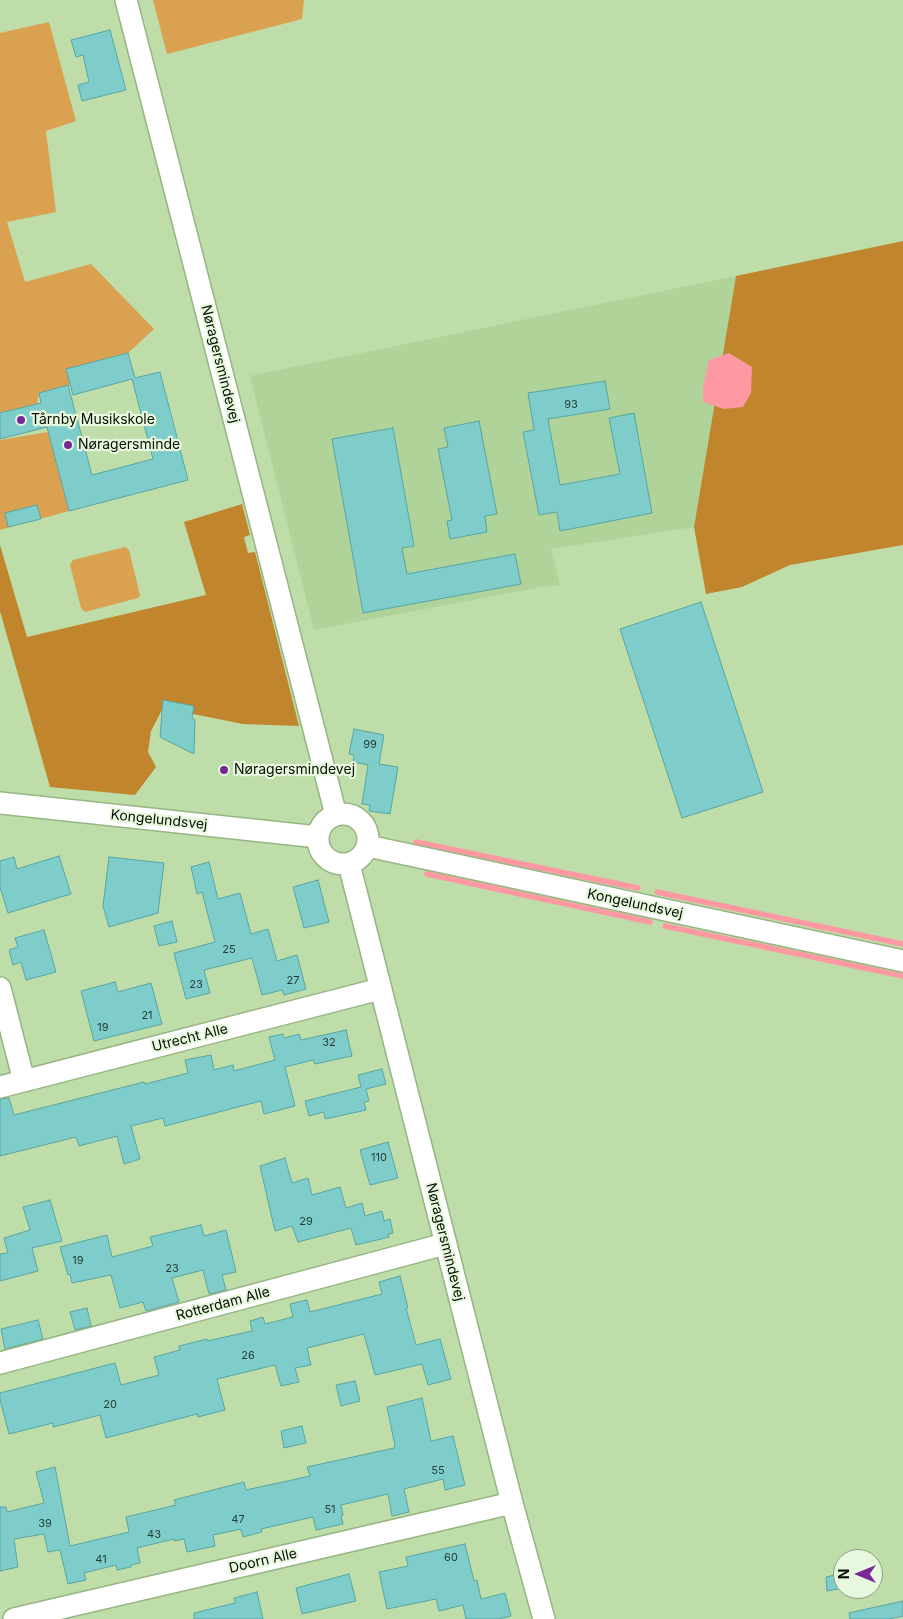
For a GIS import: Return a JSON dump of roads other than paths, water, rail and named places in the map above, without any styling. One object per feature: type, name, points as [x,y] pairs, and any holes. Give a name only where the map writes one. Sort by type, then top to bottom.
[{"type":"street","name":"Nøragersmindevej","points":[[126,0],[336,814]]},
{"type":"street","name":"Kongelundsvej","points":[[0,803],[318,837]]},
{"type":"street","points":[[336,814],[354,816],[366,828],[369,838],[368,846],[364,854],[357,861],[339,864],[330,861],[323,855],[318,837],[321,827],[327,819],[336,814]]},
{"type":"street","name":"Kongelundsvej","points":[[368,846],[903,961]]},
{"type":"street","name":"Nøragersmindevej","points":[[348,864],[512,1503],[544,1619]]},
{"type":"street","points":[[0,988],[24,1081]]},
{"type":"street","name":"Utrecht Alle","points":[[0,1087],[380,989]]},
{"type":"street","name":"Rotterdam Alle","points":[[0,1363],[445,1244]]},
{"type":"street","name":"Doorn Alle","points":[[14,1619],[512,1503]]},
{"type":"waterway","points":[[416,842],[638,888]]},
{"type":"waterway","points":[[427,874],[650,922]]},
{"type":"waterway","points":[[657,892],[903,944]]},
{"type":"waterway","points":[[665,926],[903,976]]},
{"type":"place","name":"Tårnby Musikskole","points":[[21,420]]},
{"type":"place","name":"Nøragersminde","points":[[68,445]]},
{"type":"place","name":"Nøragersmindevej","points":[[224,770]]}]
